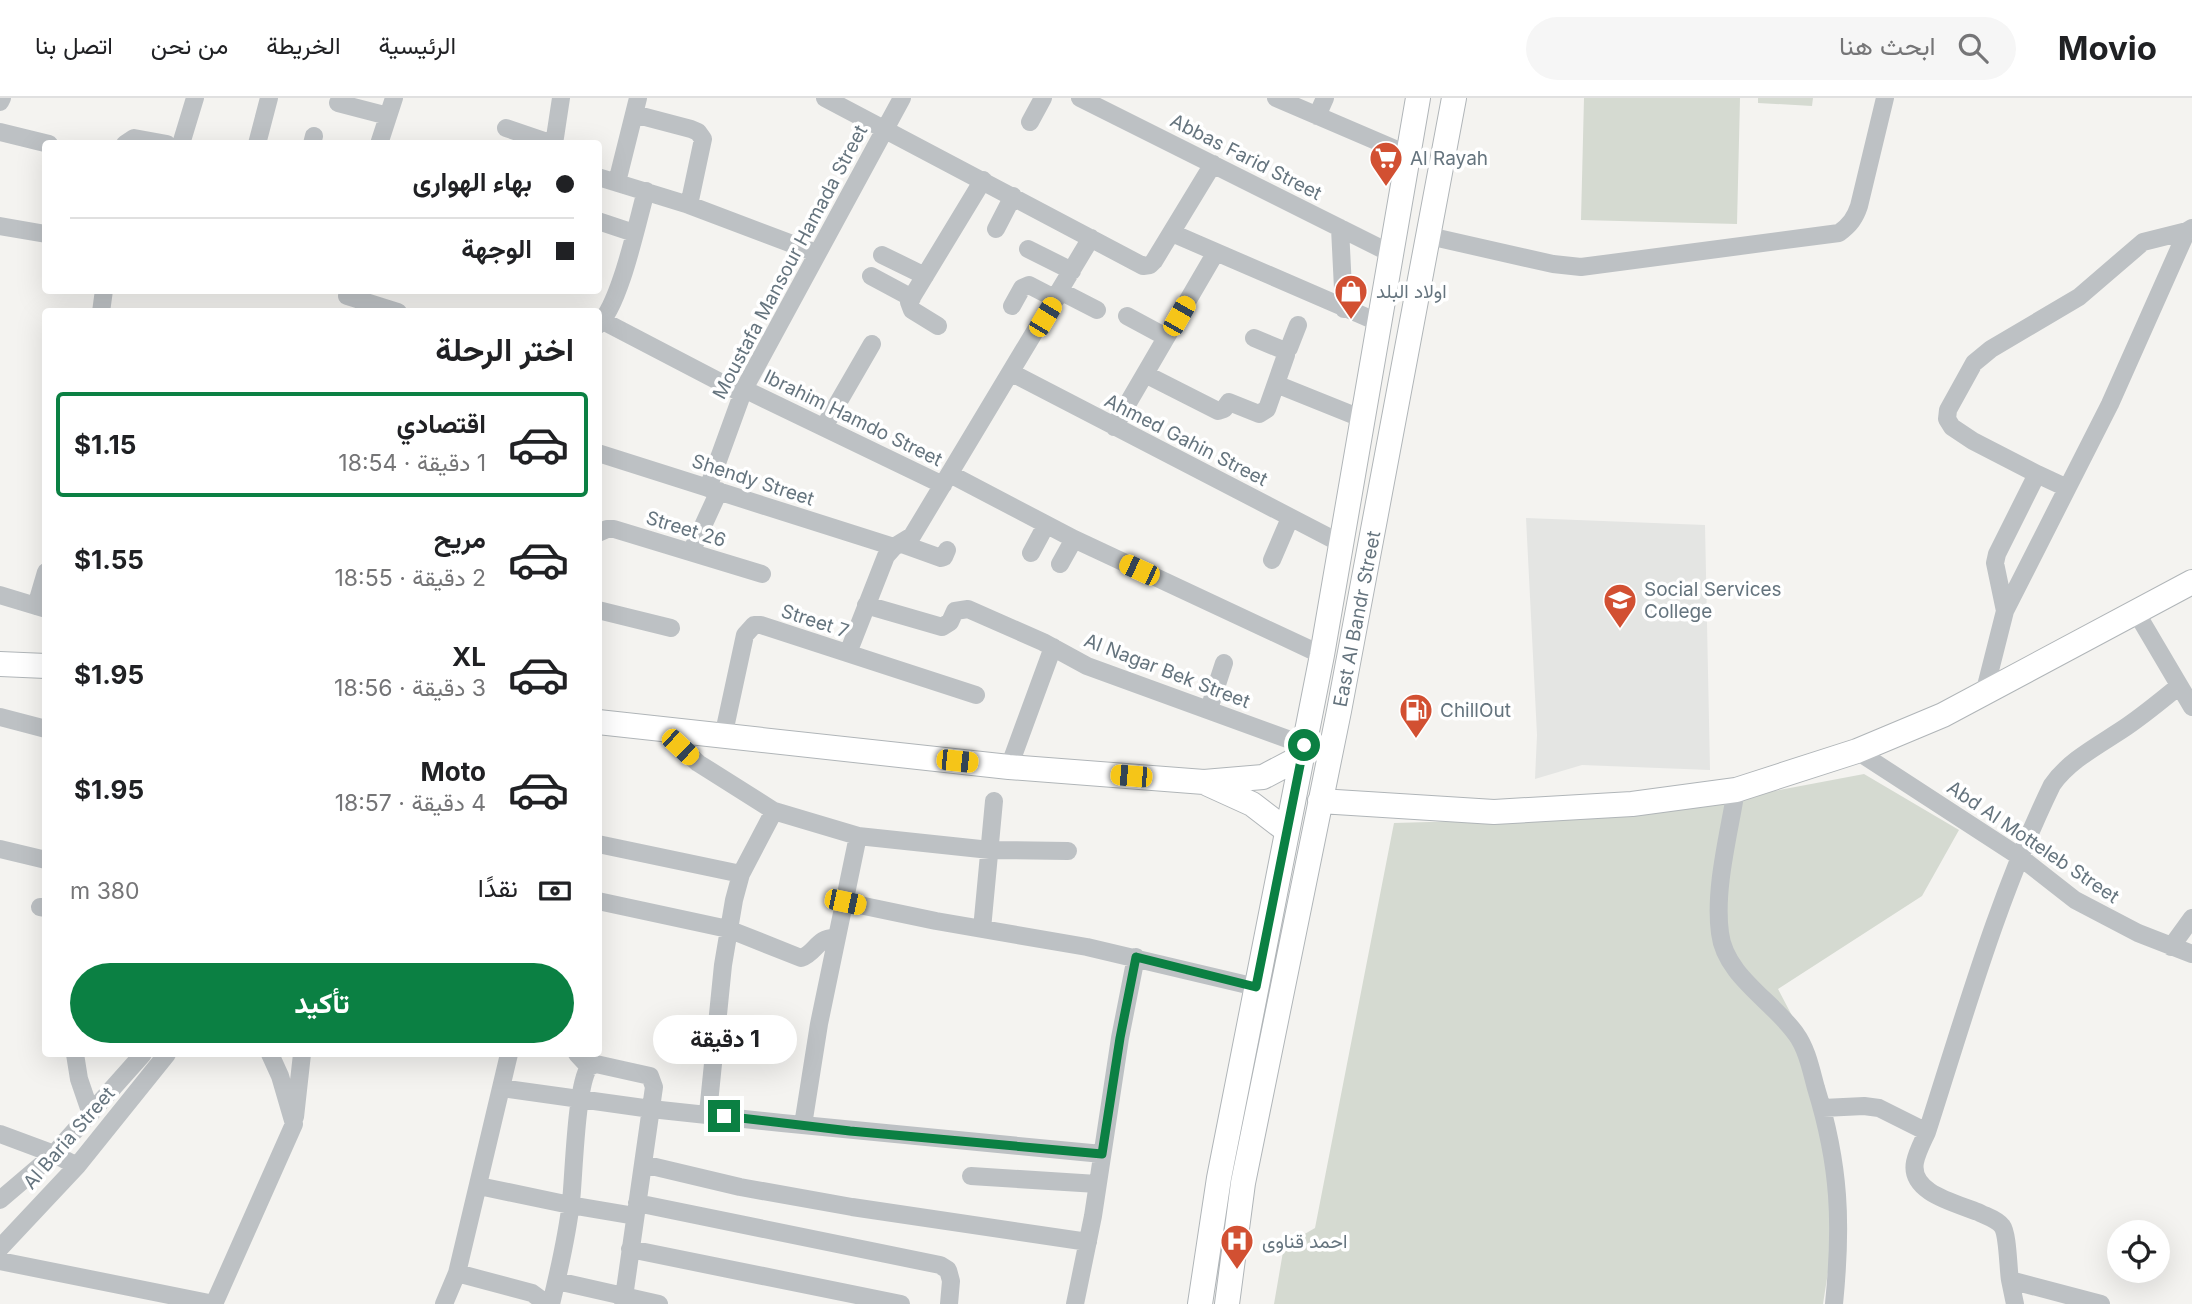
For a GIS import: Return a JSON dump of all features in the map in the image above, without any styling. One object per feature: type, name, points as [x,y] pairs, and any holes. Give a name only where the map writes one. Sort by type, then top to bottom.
[{"type":"main road","name":"East Al Bandr Street","points":[[1200,1304],[1219,1178],[1322,655],[1418,98]]},
{"type":"main road","name":"East Al Bandr Street","points":[[1227,1304],[1243,1183],[1339,711],[1454,98]]},
{"type":"main road","points":[[1320,802],[1494,812],[1632,804],[1736,790],[1857,751],[1943,715],[2192,582]]},
{"type":"main road","points":[[0,664],[42,666]]},
{"type":"main road","points":[[602,722],[1009,766],[1204,782],[1263,776],[1302,751]]},
{"type":"main road","points":[[1204,782],[1252,804],[1286,830]]},
{"type":"street","points":[[182,140],[195,98]]},
{"type":"street","points":[[258,140],[269,98]]},
{"type":"street","points":[[380,140],[394,98]]},
{"type":"street","points":[[555,140],[561,98]]},
{"type":"street","points":[[825,98],[1143,266],[1154,261],[1213,164]]},
{"type":"street","name":"Moustafa Mansour Hamada Street","points":[[691,552],[714,490],[742,391],[902,98]]},
{"type":"street","points":[[1030,122],[1043,98]]},
{"type":"street","name":"Abbas Farid Street","points":[[1080,98],[1392,254]]},
{"type":"street","points":[[1276,98],[1409,155]]},
{"type":"street","points":[[1317,116],[1325,98]]},
{"type":"street","points":[[1429,236],[1553,264],[1581,267],[1839,233],[1856,217],[1860,206],[1885,98]]},
{"type":"street","points":[[338,103],[388,116]]},
{"type":"street","points":[[617,181],[636,106],[698,132],[702,139],[688,205]]},
{"type":"street","points":[[506,128],[542,140]]},
{"type":"street","points":[[0,132],[42,142]]},
{"type":"street","points":[[128,140],[149,140]]},
{"type":"street","points":[[602,178],[688,205],[816,253]]},
{"type":"street","points":[[939,326],[912,310],[909,302],[983,180]]},
{"type":"street","points":[[602,321],[619,286],[646,191]]},
{"type":"street","points":[[996,229],[1013,197]]},
{"type":"street","points":[[602,221],[634,233]]},
{"type":"street","points":[[0,226],[42,233]]},
{"type":"street","points":[[1340,228],[1344,309]]},
{"type":"street","points":[[2067,488],[1952,428],[1947,419],[1948,410],[1973,363],[1991,349],[2079,297],[2143,242],[2189,229]]},
{"type":"street","points":[[1984,694],[2005,611],[2110,404],[2189,229]]},
{"type":"street","points":[[1172,233],[1380,323]]},
{"type":"street","points":[[848,653],[886,556],[912,536],[1091,238]]},
{"type":"street","points":[[1028,249],[1072,271]]},
{"type":"street","points":[[1114,427],[1216,252]]},
{"type":"street","points":[[882,255],[925,276]]},
{"type":"street","points":[[870,275],[912,298]]},
{"type":"street","points":[[1012,306],[1022,288],[1029,285],[1097,310]]},
{"type":"street","points":[[346,299],[384,308]]},
{"type":"street","points":[[1127,316],[1166,337]]},
{"type":"street","name":"Ibrahim Hamdo Street","points":[[602,323],[824,428],[947,479],[1322,655]]},
{"type":"street","points":[[1285,352],[1298,325]]},
{"type":"street","points":[[1254,338],[1285,352]]},
{"type":"street","points":[[824,428],[872,344]]},
{"type":"street","points":[[1145,374],[1218,411],[1224,409],[1229,402],[1259,414],[1267,409],[1286,359],[1285,352]]},
{"type":"street","name":"Ahmed Gahin Street","points":[[1012,373],[1340,543]]},
{"type":"street","points":[[1276,384],[1363,419]]},
{"type":"street","name":"Shendy Street","points":[[602,454],[941,558],[947,550]]},
{"type":"street","points":[[2005,611],[1995,563],[1997,554],[2037,474]]},
{"type":"street","points":[[1272,560],[1290,518]]},
{"type":"street","points":[[1031,553],[1046,525]]},
{"type":"street","name":"Street 26","points":[[602,531],[614,530],[762,574]]},
{"type":"street","points":[[1060,564],[1074,539]]},
{"type":"street","points":[[0,596],[41,607]]},
{"type":"street","name":"Al Nagar Bek Street","points":[[866,605],[942,627],[950,622],[955,611],[963,608],[1053,647],[1087,666],[1209,709],[1302,751]]},
{"type":"street","points":[[602,611],[671,628]]},
{"type":"street","points":[[2015,1304],[2002,1226],[1928,1191],[1919,1183],[1914,1171],[1915,1161],[1927,1132],[1994,920],[2041,808],[2059,775],[2188,698],[2136,612]]},
{"type":"street","name":"Street 7","points":[[723,737],[745,635],[748,629],[761,625],[976,695]]},
{"type":"street","points":[[1009,766],[1053,647]]},
{"type":"street","points":[[1209,709],[1224,663]]},
{"type":"street","points":[[0,718],[42,728]]},
{"type":"street","points":[[662,730],[698,763],[774,811],[858,836],[990,850],[1068,851]]},
{"type":"street","name":"Abd Al Motteleb Street","points":[[1857,751],[2020,857],[2075,901],[2106,918],[2192,954]]},
{"type":"street","points":[[1736,790],[1723,871],[1720,935],[1728,957],[1800,1040],[1823,1108],[1836,1173],[1840,1225],[1834,1304]]},
{"type":"street","points":[[982,929],[994,801]]},
{"type":"street","points":[[708,1113],[728,929],[741,874],[774,811]]},
{"type":"street","points":[[803,1125],[835,939],[858,836]]},
{"type":"street","points":[[602,845],[741,874]]},
{"type":"street","points":[[0,849],[42,859]]},
{"type":"street","points":[[602,902],[728,929],[801,958],[806,957],[821,940],[835,939]]},
{"type":"street","points":[[845,902],[1136,957],[1256,987]]},
{"type":"street","points":[[2171,947],[2192,918]]},
{"type":"street","points":[[1075,1304],[1136,957]]},
{"type":"street","points":[[75,1057],[79,1079],[91,1114]]},
{"type":"street","name":"Al Baria Street","points":[[0,1200],[54,1154],[140,1057]]},
{"type":"street","name":"Al Baria Street","points":[[0,1248],[77,1166],[165,1057]]},
{"type":"street","points":[[271,1057],[280,1076],[294,1124]]},
{"type":"street","points":[[0,1261],[214,1304],[294,1124],[302,1057]]},
{"type":"street","points":[[444,1304],[457,1273],[508,1057]]},
{"type":"street","points":[[457,1273],[532,1293],[549,1304],[557,1281],[570,1205],[584,1074],[583,1060],[650,1076],[654,1087],[623,1301]]},
{"type":"street","points":[[501,1088],[651,1109],[1102,1154]]},
{"type":"street","points":[[1823,1108],[1879,1108],[1927,1132]]},
{"type":"street","points":[[0,1134],[54,1154],[77,1166]]},
{"type":"street","points":[[643,1164],[740,1187],[852,1207],[1088,1242]]},
{"type":"street","points":[[971,1176],[1097,1184]]},
{"type":"street","points":[[479,1186],[570,1205],[636,1210],[940,1265],[948,1270],[951,1281],[949,1304]]},
{"type":"street","points":[[631,1249],[901,1304]]},
{"type":"street","points":[[2010,1280],[2101,1304]]},
{"type":"street","points":[[557,1281],[623,1301],[659,1304]]},
{"type":"shaded area","points":[[1584,98],[1740,98],[1737,224],[1581,220]]},
{"type":"shaded area","points":[[1758,98],[1813,98],[1812,106],[1758,103]]},
{"type":"shaded area","name":"Social Services College","points":[[1526,518],[1705,525],[1710,770],[1582,765],[1535,779],[1537,735]]},
{"type":"shaded area","points":[[1864,774],[1959,830],[1922,896],[1778,989],[1799,1029],[1839,1202],[1823,1304],[1274,1304],[1284,1246],[1315,1228],[1394,823],[1574,818],[1748,796]]},
{"type":"place","name":"Al Rayah","points":[[1386,188]]},
{"type":"place","name":"اولاد البلد","points":[[1351,321]]},
{"type":"place","name":"Social Services College","points":[[1620,630]]},
{"type":"place","name":"ChillOut","points":[[1416,740]]},
{"type":"place","name":"احمد قناوى","points":[[1237,1271]]},
{"type":"route","points":[[724,1116],[850,1131],[1102,1154],[1136,957],[1256,987],[1304,745]]}]
